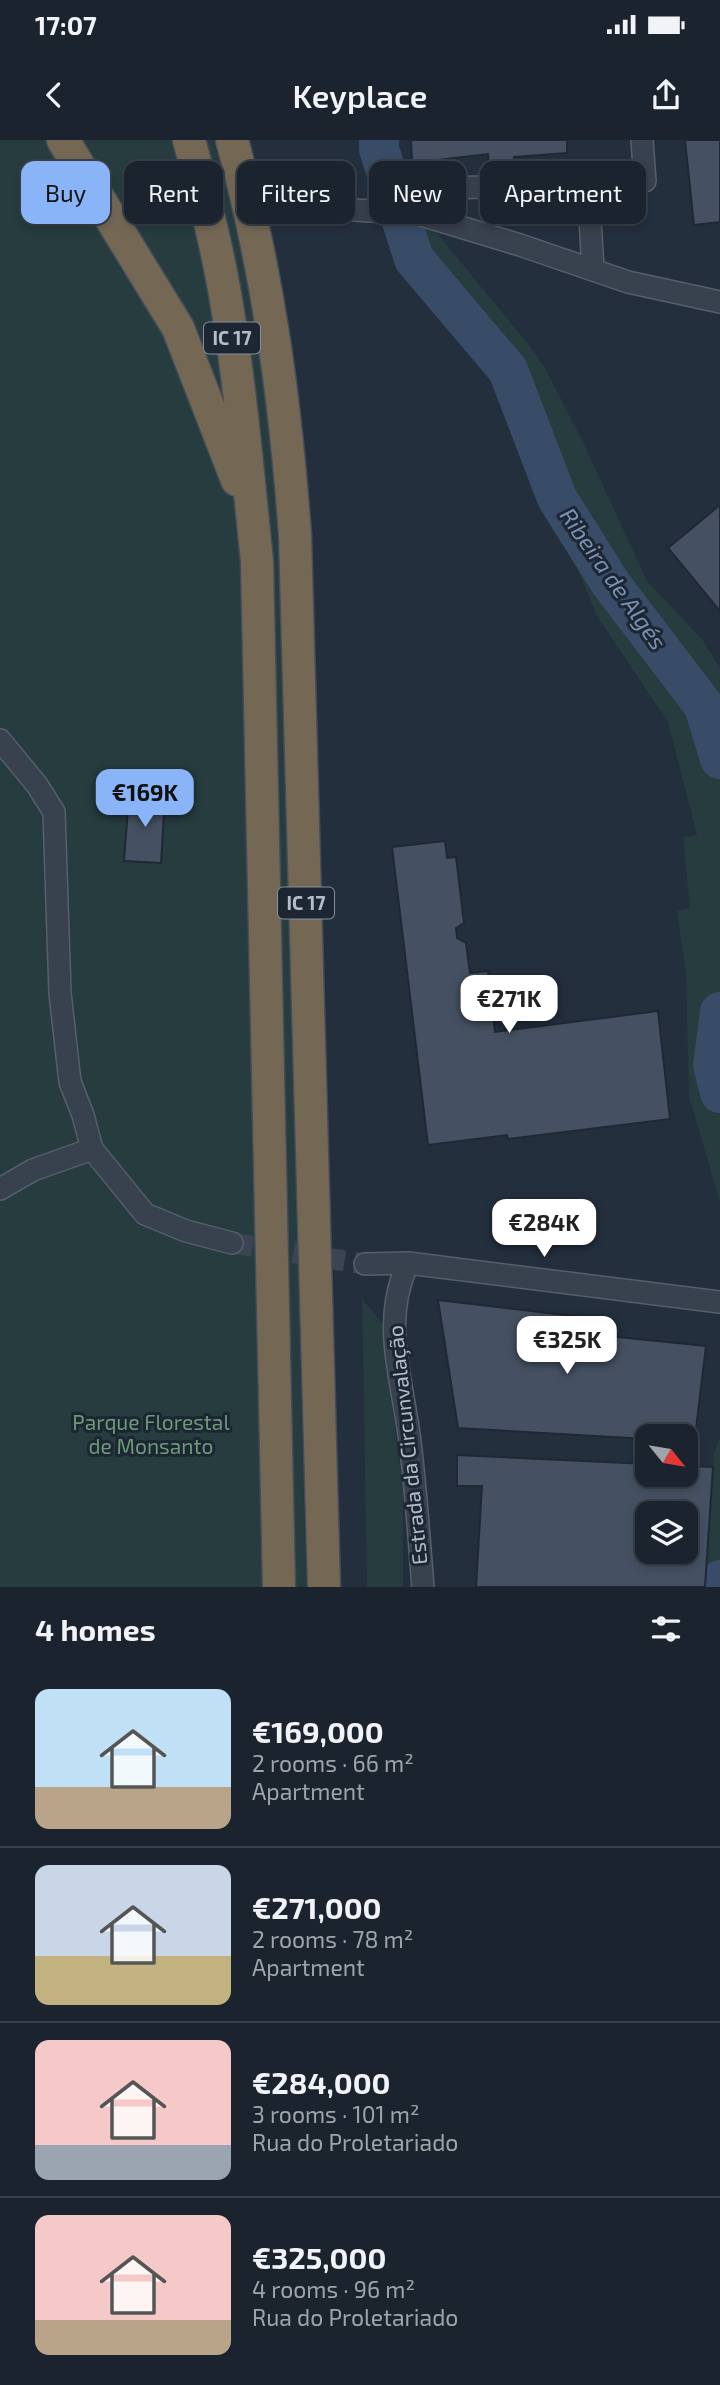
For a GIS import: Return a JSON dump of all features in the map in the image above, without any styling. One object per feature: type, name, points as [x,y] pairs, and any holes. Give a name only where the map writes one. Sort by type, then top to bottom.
[{"type":"highway","points":[[63,140],[177,328],[234,468],[255,540]]},
{"type":"highway","name":"IC 17","points":[[189,140],[207,208],[227,305],[240,395],[257,561],[279,1587]]},
{"type":"highway","name":"IC 17","points":[[232,140],[264,268],[282,379],[295,535],[324,1587]]},
{"type":"street","points":[[642,140],[644,161]]},
{"type":"street","points":[[355,210],[418,214],[628,282],[720,302]]},
{"type":"street","points":[[590,224],[593,270]]},
{"type":"street","points":[[0,740],[37,785],[54,812],[60,993],[70,1082],[92,1149],[145,1214],[186,1231],[232,1243]]},
{"type":"street","points":[[0,1189],[33,1170],[92,1149]]},
{"type":"street","points":[[365,1264],[408,1263],[720,1302]]},
{"type":"street","name":"Estrada da Circunvalação","points":[[408,1263],[399,1283],[394,1333],[399,1385],[410,1440],[423,1587]]},
{"type":"green space","name":"Parque Florestal de Monsanto","points":[[0,140],[213,140],[219,161],[124,161],[124,224],[223,224],[223,174],[252,306],[264,390],[277,527],[281,617],[306,1587],[0,1587]]},
{"type":"green space","points":[[373,140],[392,140],[397,161],[377,161]]},
{"type":"green space","points":[[386,224],[420,224],[435,231],[529,345],[545,368],[583,442],[647,581],[702,639],[720,668],[720,1201],[689,1097],[686,974],[677,911],[690,908],[683,837],[697,835],[668,722],[597,616],[572,555],[539,497],[490,375],[392,255]]},
{"type":"green space","points":[[362,1299],[382,1323],[403,1491],[403,1587],[367,1587]]},
{"type":"green space","points":[[720,1438],[720,1587],[705,1587],[714,1453]]},
{"type":"building","points":[[411,140],[567,140],[567,153],[514,157],[514,161],[488,161],[488,154],[412,161]]},
{"type":"building","points":[[685,140],[720,140],[720,222],[694,225]]},
{"type":"building","points":[[720,505],[720,611],[668,548]]},
{"type":"building","points":[[129,795],[165,797],[161,863],[124,861]]},
{"type":"building","points":[[445,841],[447,858],[456,857],[464,923],[456,928],[457,938],[466,943],[470,973],[488,971],[495,1032],[658,1011],[670,1119],[508,1139],[507,1135],[428,1145],[392,847]]},
{"type":"building","points":[[438,1300],[590,1318],[589,1334],[706,1346],[697,1424],[635,1424],[635,1438],[458,1428]]},
{"type":"building","points":[[457,1455],[635,1463],[635,1488],[698,1488],[698,1466],[713,1467],[705,1587],[476,1587],[482,1486],[457,1486]]},
{"type":"waterway","name":"Ribeira de Algés","points":[[379,140],[379,149],[414,259],[508,370],[557,498],[611,584],[704,706],[720,759]]},
{"type":"waterway","name":"Ribeira de Algés","points":[[720,1012],[713,1065],[720,1093]]},
{"type":"waterway","name":"Ribeira de Algés","points":[[720,1580],[720,1587]]},
{"type":"tunnel","points":[[232,1243],[365,1264]]}]
